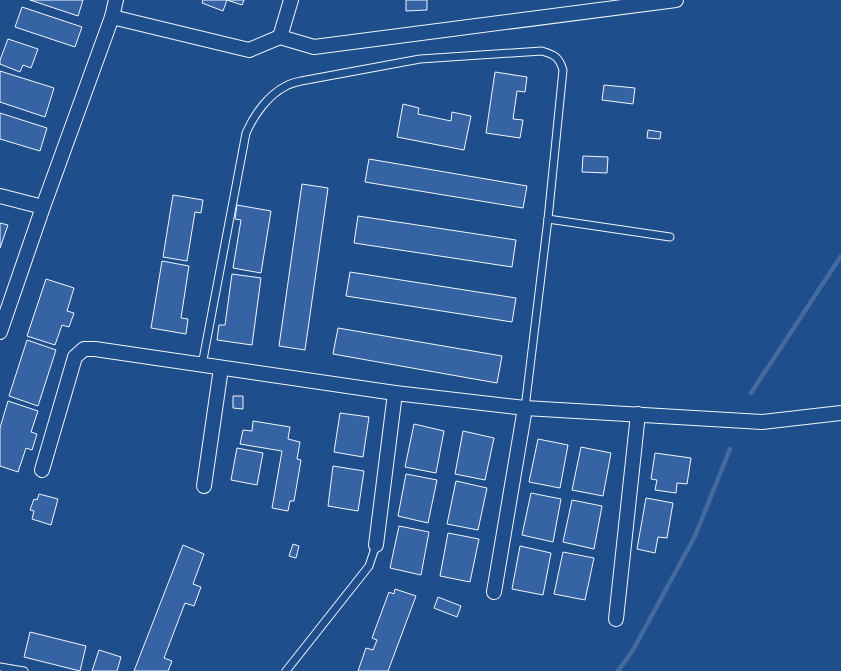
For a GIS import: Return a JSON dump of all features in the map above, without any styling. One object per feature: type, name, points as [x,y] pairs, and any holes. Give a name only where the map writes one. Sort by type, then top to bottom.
[{"type":"street","points":[[0,332],[43,207],[112,17],[116,0]]},
{"type":"street","points":[[280,37],[291,0]]},
{"type":"street","points":[[112,17],[248,50],[280,37],[314,47],[676,0]]},
{"type":"street","points":[[0,196],[43,207]]},
{"type":"street","points":[[42,470],[75,357],[84,349],[95,349],[395,393],[525,408],[762,422],[841,413]]},
{"type":"street","points":[[204,486],[221,368]]},
{"type":"street","points":[[376,545],[395,393]]},
{"type":"street","points":[[494,592],[525,408]]},
{"type":"street","points":[[616,619],[638,414]]},
{"type":"lane","points":[[202,365],[246,133],[252,120],[273,95],[286,86],[301,81],[420,59],[542,51],[553,54],[560,61],[563,70],[548,218],[525,408]]},
{"type":"lane","points":[[548,218],[670,237]]},
{"type":"lane","points":[[286,671],[369,566],[376,545]]},
{"type":"lane","points":[[0,667],[24,671]]},
{"type":"building","points":[[30,0],[83,0],[78,16]]},
{"type":"building","points":[[203,0],[227,0],[223,11],[202,3]]},
{"type":"building","points":[[227,0],[244,0],[242,5]]},
{"type":"building","points":[[406,0],[427,0],[427,10],[406,11]]},
{"type":"building","points":[[22,7],[82,27],[75,47],[15,27]]},
{"type":"building","points":[[8,39],[38,49],[31,68],[23,65],[20,72],[0,64],[0,60]]},
{"type":"building","points":[[0,71],[54,88],[45,117],[0,102]]},
{"type":"building","points":[[495,72],[527,77],[525,92],[517,91],[513,119],[523,120],[520,138],[486,133]]},
{"type":"building","points":[[604,85],[635,88],[633,104],[602,100]]},
{"type":"building","points":[[403,104],[419,108],[418,114],[451,121],[452,112],[471,116],[464,150],[397,137]]},
{"type":"building","points":[[0,113],[47,128],[40,151],[0,139]]},
{"type":"building","points":[[648,130],[661,132],[660,139],[647,138]]},
{"type":"building","points":[[583,156],[608,157],[607,173],[582,172]]},
{"type":"building","points":[[369,159],[527,186],[523,208],[365,182]]},
{"type":"building","points":[[302,184],[328,188],[305,350],[279,346]]},
{"type":"building","points":[[173,195],[203,200],[201,213],[195,212],[187,261],[163,257]]},
{"type":"building","points":[[237,205],[271,211],[261,273],[233,268],[241,220],[235,219]]},
{"type":"building","points":[[358,216],[516,240],[512,267],[354,243]]},
{"type":"building","points":[[0,223],[8,225],[0,248]]},
{"type":"building","points":[[162,261],[189,266],[181,318],[188,319],[186,334],[151,328]]},
{"type":"building","points":[[350,272],[516,298],[512,322],[346,296]]},
{"type":"building","points":[[232,274],[261,278],[252,345],[217,340],[219,325],[225,325]]},
{"type":"building","points":[[46,279],[74,288],[67,311],[74,313],[69,327],[62,325],[55,345],[27,336]]},
{"type":"building","points":[[338,328],[502,356],[497,383],[333,354]]},
{"type":"building","points":[[27,340],[56,350],[38,406],[9,396]]},
{"type":"building","points":[[233,396],[243,396],[243,409],[233,408]]},
{"type":"building","points":[[8,401],[38,411],[31,432],[37,434],[32,450],[26,448],[18,472],[0,466],[0,428]]},
{"type":"building","points":[[340,413],[369,417],[363,457],[334,452]]},
{"type":"building","points":[[253,421],[290,427],[288,439],[300,442],[297,459],[301,460],[294,501],[290,501],[288,511],[272,508],[282,451],[240,444],[243,430],[252,431]]},
{"type":"building","points":[[414,424],[444,431],[436,473],[405,467]]},
{"type":"building","points":[[463,431],[494,438],[485,480],[455,474]]},
{"type":"building","points":[[538,439],[568,445],[560,488],[529,482]]},
{"type":"building","points":[[581,447],[611,453],[603,496],[572,490]]},
{"type":"building","points":[[237,448],[263,453],[257,485],[231,480]]},
{"type":"building","points":[[655,453],[691,458],[687,484],[677,483],[676,493],[655,490],[657,480],[651,479]]},
{"type":"building","points":[[333,466],[364,471],[358,511],[328,506]]},
{"type":"building","points":[[406,474],[437,480],[428,523],[398,516]]},
{"type":"building","points":[[456,481],[487,488],[478,530],[447,524]]},
{"type":"building","points":[[531,493],[561,499],[553,542],[522,535]]},
{"type":"building","points":[[39,494],[58,499],[51,525],[32,519],[34,511],[30,510],[34,499],[37,500]]},
{"type":"building","points":[[646,498],[673,503],[667,538],[658,537],[655,553],[637,549]]},
{"type":"building","points":[[572,500],[602,506],[594,549],[563,542]]},
{"type":"building","points":[[399,526],[429,532],[421,575],[390,568]]},
{"type":"building","points":[[448,533],[479,539],[470,582],[440,576]]},
{"type":"building","points":[[293,544],[299,546],[296,558],[289,556]]},
{"type":"building","points":[[183,545],[204,554],[193,584],[201,587],[194,606],[185,603],[164,658],[172,661],[168,671],[134,671]]},
{"type":"building","points":[[520,546],[551,553],[543,595],[512,589]]},
{"type":"building","points":[[563,552],[594,558],[585,600],[554,594]]},
{"type":"building","points":[[395,589],[416,596],[388,671],[358,671],[366,648],[373,650],[377,640],[372,638],[389,592],[394,594]]},
{"type":"building","points":[[438,597],[461,606],[457,617],[434,608]]},
{"type":"building","points":[[30,632],[86,646],[80,671],[24,657]]},
{"type":"building","points":[[99,650],[121,657],[117,671],[92,671]]},
{"type":"waterway","points":[[751,393],[841,256]]},
{"type":"waterway","points":[[618,671],[633,650],[695,536],[730,449]]}]
